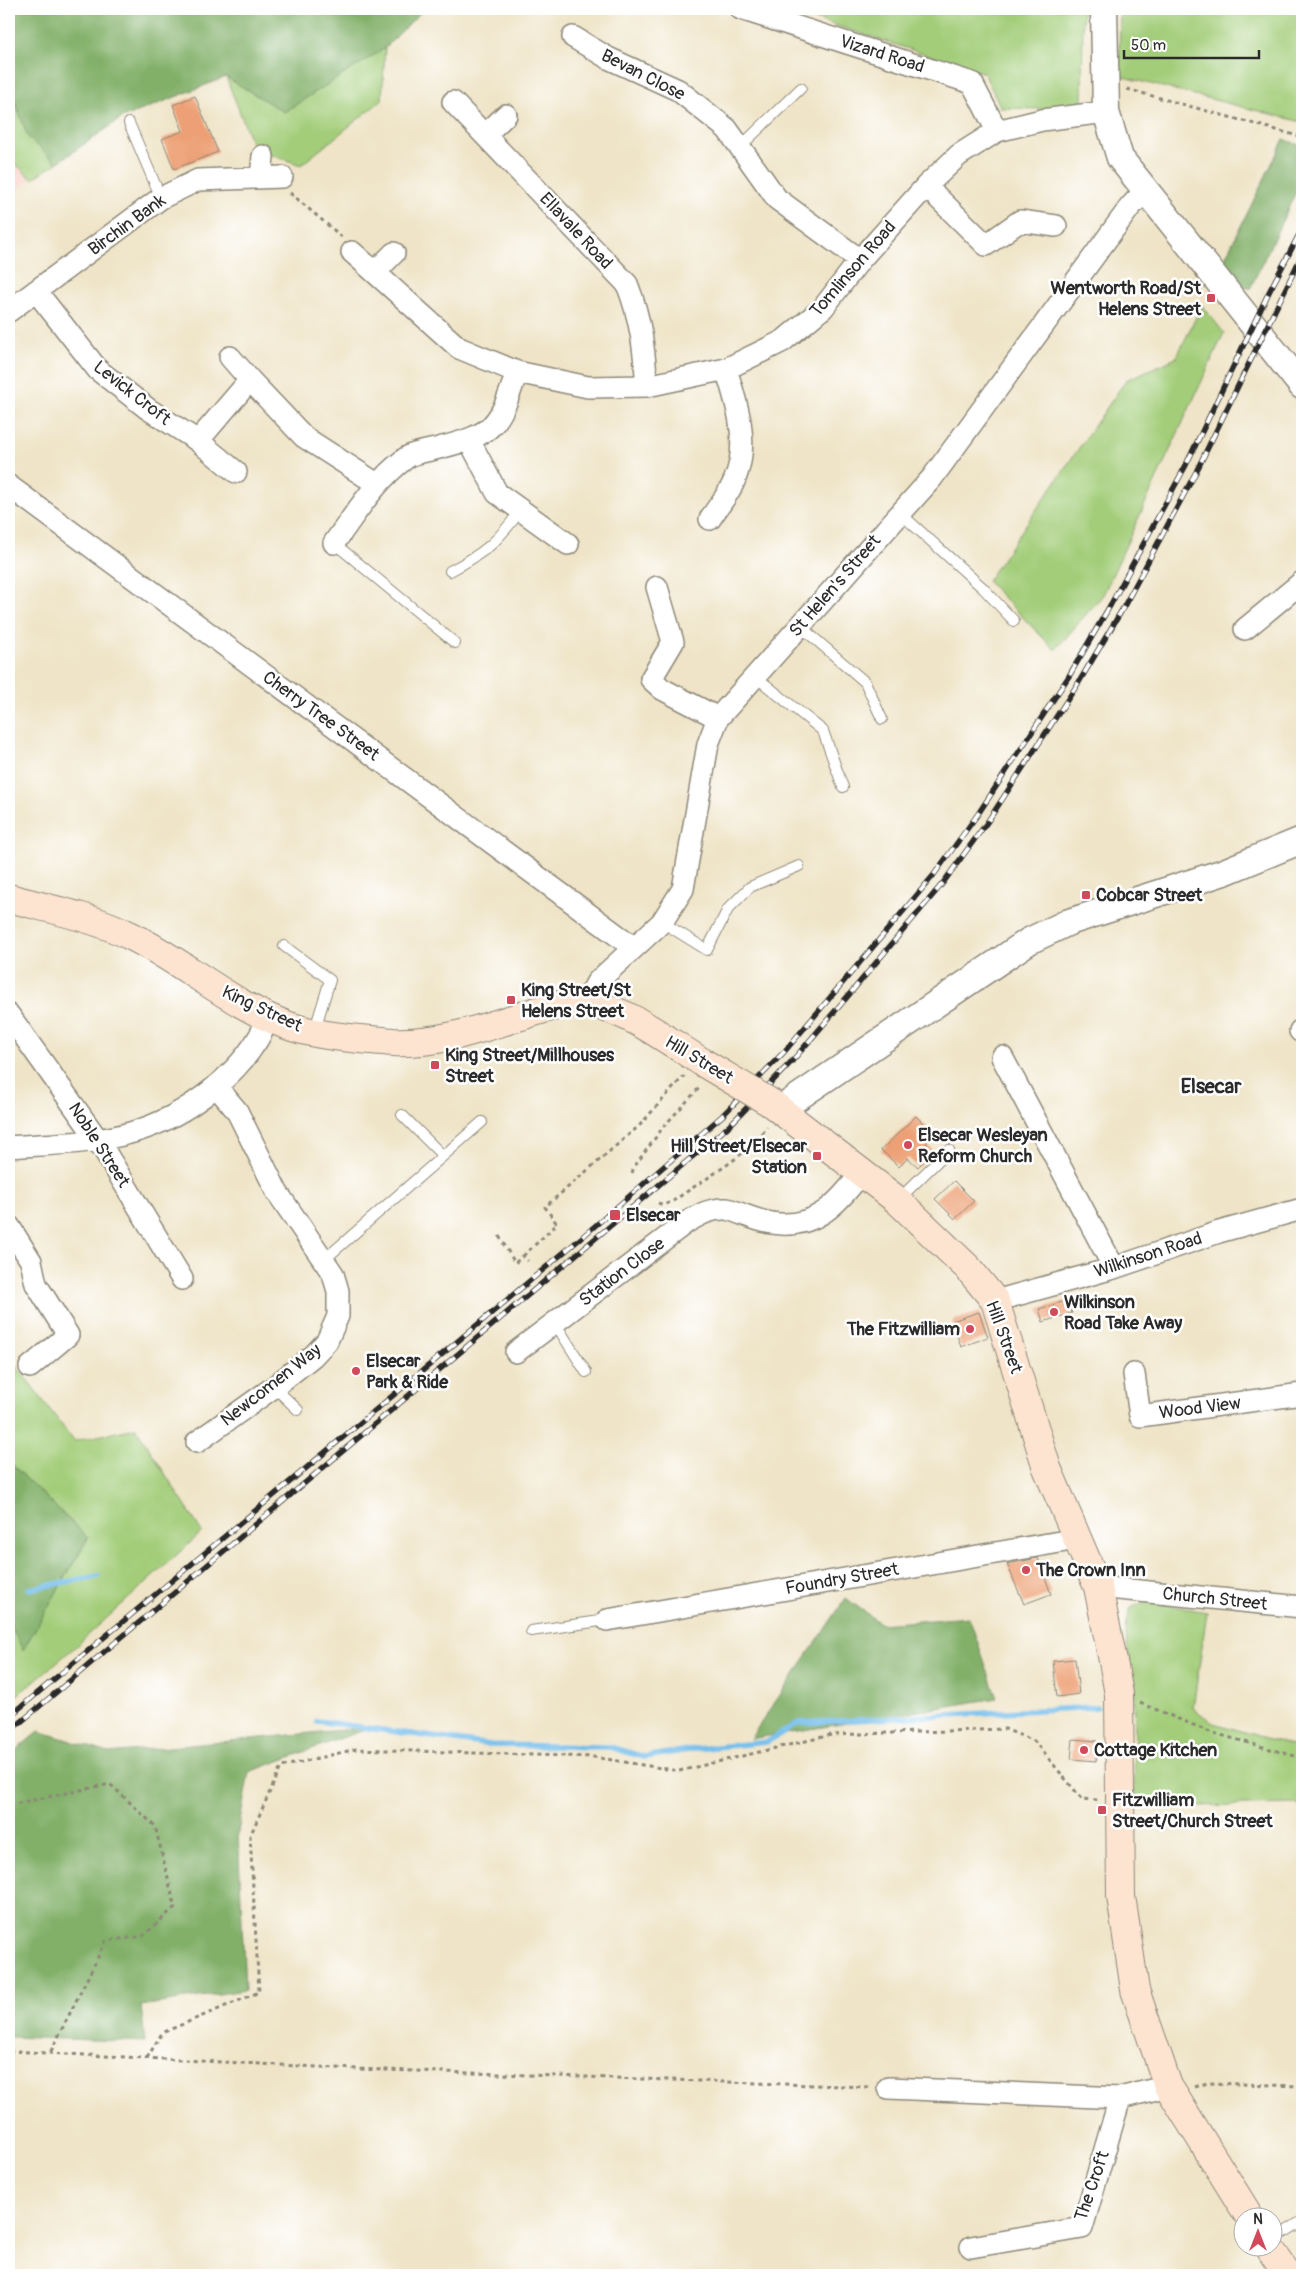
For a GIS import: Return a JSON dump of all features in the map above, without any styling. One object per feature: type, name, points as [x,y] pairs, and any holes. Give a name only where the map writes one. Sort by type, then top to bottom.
[{"type":"main road","name":"King Street","points":[[9,898],[96,921],[132,936],[237,1001],[292,1027],[314,1032],[393,1042],[440,1040],[559,1005],[590,1004]]},
{"type":"main road","name":"Hill Street","points":[[590,1004],[626,1017],[695,1075],[775,1107],[897,1200],[968,1268],[995,1301],[1047,1468],[1098,1587],[1119,1694],[1120,1896],[1135,1990],[1170,2089],[1243,2206]]},
{"type":"main road","points":[[1275,2256],[1288,2275]]},
{"type":"street","name":"Vizard Road","points":[[741,9],[972,83],[997,131]]},
{"type":"street","points":[[1104,9],[1106,112],[1120,158],[1302,386]]},
{"type":"street","name":"Bevan Close","points":[[573,37],[608,58],[678,90],[726,129],[777,199],[860,260]]},
{"type":"street","name":"Ellavale Road","points":[[453,102],[627,284],[637,310],[643,339],[647,386]]},
{"type":"street","name":"Tomlinson Road","points":[[352,252],[459,348],[517,372],[588,387],[647,386],[726,368],[783,341],[823,308],[860,260],[926,186],[959,155],[997,131],[1042,120],[1106,112]]},
{"type":"street","points":[[485,135],[506,115]]},
{"type":"street","points":[[261,178],[263,156]]},
{"type":"street","name":"Birchin Bank","points":[[9,311],[161,198],[198,180],[282,177]]},
{"type":"street","points":[[926,186],[986,245],[1020,221],[1056,226]]},
{"type":"street","name":"St Helen's Street","points":[[590,1004],[592,991],[597,982],[633,946],[662,922],[684,889],[708,744],[718,718],[932,478],[1124,215],[1145,191]]},
{"type":"street","points":[[375,272],[394,252]]},
{"type":"street","name":"Levick Croft","points":[[36,292],[98,370],[148,409],[198,441],[236,472]]},
{"type":"street","points":[[230,357],[304,437],[377,484]]},
{"type":"street","points":[[710,519],[735,479],[741,450],[740,415],[726,368]]},
{"type":"street","points":[[334,543],[377,484],[408,457],[469,440],[498,420],[504,410],[517,372]]},
{"type":"street","points":[[198,441],[250,380]]},
{"type":"street","points":[[469,440],[497,493],[568,544]]},
{"type":"street","name":"Cherry Tree Street","points":[[9,486],[633,946]]},
{"type":"street","points":[[1245,629],[1302,582]]},
{"type":"street","points":[[656,587],[673,642],[651,679],[662,689],[718,718]]},
{"type":"street","points":[[775,1107],[1028,941],[1068,922],[1224,872],[1302,840]]},
{"type":"street","name":"Noble Street","points":[[9,1015],[98,1140],[182,1279]]},
{"type":"street","points":[[9,1147],[98,1140],[131,1133],[154,1124],[188,1106],[216,1086],[234,1070],[263,1031],[269,1016]]},
{"type":"street","points":[[1002,1057],[1114,1268]]},
{"type":"street","name":"Newcomen Way","points":[[197,1442],[274,1387],[313,1356],[334,1329],[338,1316],[338,1291],[334,1274],[325,1259],[310,1243],[277,1192],[245,1124],[237,1111],[216,1086]]},
{"type":"street","name":"Station Close","points":[[516,1352],[687,1222],[705,1212],[727,1209],[771,1223],[800,1223],[812,1220],[833,1207],[861,1173]]},
{"type":"street","name":"Wilkinson Road","points":[[995,1301],[1114,1268],[1219,1232],[1302,1209]]},
{"type":"street","points":[[9,1226],[31,1262],[36,1284],[68,1335],[30,1367]]},
{"type":"street","name":"Wood View","points":[[1134,1374],[1140,1416],[1302,1394]]},
{"type":"street","name":"Foundry Street","points":[[607,1620],[1078,1539]]},
{"type":"street","name":"Church Street","points":[[1098,1587],[1302,1607]]},
{"type":"street","points":[[888,2088],[1120,2098],[1170,2089]]},
{"type":"street","name":"The Croft","points":[[971,2247],[1082,2228],[1120,2098]]},
{"type":"lane","points":[[739,148],[801,88]]},
{"type":"lane","points":[[129,123],[161,198]]},
{"type":"lane","points":[[450,571],[483,553],[501,537],[521,510]]},
{"type":"lane","points":[[900,513],[983,588],[1014,621]]},
{"type":"lane","points":[[334,543],[455,643]]},
{"type":"lane","points":[[800,626],[865,682],[882,718]]},
{"type":"lane","points":[[756,676],[823,731],[843,786]]},
{"type":"lane","points":[[662,922],[706,950],[728,909],[750,887],[799,866]]},
{"type":"lane","points":[[284,946],[330,980],[314,1032]]},
{"type":"lane","points":[[402,1115],[442,1155]]},
{"type":"lane","points":[[325,1259],[482,1122]]},
{"type":"lane","points":[[897,1200],[949,1150]]},
{"type":"lane","points":[[555,1323],[586,1372]]},
{"type":"lane","points":[[274,1387],[298,1410]]},
{"type":"lane","points":[[531,1631],[607,1620]]},
{"type":"lane","points":[[1284,2233],[1302,2221]]},
{"type":"path","points":[[1105,82],[1302,137]]},
{"type":"path","points":[[282,177],[288,191],[349,243],[352,252]]},
{"type":"path","points":[[499,1236],[515,1263],[557,1224],[545,1207],[640,1125],[683,1077],[695,1075],[701,1087],[664,1126],[634,1166],[632,1173]]},
{"type":"path","points":[[658,1203],[664,1205],[673,1201],[734,1158],[760,1137],[775,1107]]},
{"type":"path","points":[[522,1256],[528,1261]]},
{"type":"path","points":[[1119,1694],[1210,1732],[1302,1758]]},
{"type":"path","points":[[148,2058],[162,2033],[259,1992],[250,1836],[281,1767],[356,1749],[594,1757],[679,1771],[831,1735],[1005,1729],[1034,1741],[1082,1799],[1120,1801]]},
{"type":"path","points":[[9,1805],[110,1784],[155,1826],[175,1907],[143,1936],[106,1941],[50,2053]]},
{"type":"path","points":[[9,2051],[357,2069],[888,2088]]},
{"type":"path","points":[[1170,2089],[1207,2084],[1302,2086]]},
{"type":"shaded area","points":[[9,158],[32,179],[9,196]]},
{"type":"green space","points":[[9,9],[424,9],[385,48],[284,112],[226,77],[122,118],[57,163],[28,137],[9,85]]},
{"type":"green space","points":[[784,9],[1083,9],[1082,110],[1001,108],[984,73]]},
{"type":"green space","points":[[1120,9],[1302,9],[1302,122],[1119,76]]},
{"type":"green space","points":[[385,48],[382,100],[301,165],[254,149],[226,77],[284,112]]},
{"type":"green space","points":[[9,85],[28,137],[57,163],[32,179],[9,158]]},
{"type":"green space","points":[[1284,139],[1302,146],[1302,179],[1250,289],[1220,268]]},
{"type":"green space","points":[[1202,305],[1224,333],[1103,595],[1055,650],[987,581],[1126,380],[1176,358]]},
{"type":"green space","points":[[9,1356],[74,1441],[136,1428],[202,1532],[75,1647],[9,1702],[9,1622],[23,1649],[88,1538],[9,1462]]},
{"type":"green space","points":[[9,1462],[88,1538],[23,1650],[9,1622]]},
{"type":"green space","points":[[846,1598],[881,1624],[969,1617],[997,1698],[750,1739]]},
{"type":"green space","points":[[1146,1601],[1207,1612],[1193,1708],[1213,1723],[1302,1748],[1302,1804],[1134,1807],[1134,1691],[1126,1629],[1131,1608]]},
{"type":"green space","points":[[372,1727],[249,1772],[238,1832],[245,1990],[141,2006],[145,2042],[9,2037],[9,1756],[39,1731],[109,1753]]},
{"type":"building","points":[[195,96],[218,152],[174,169],[162,139],[183,131],[173,105]]},
{"type":"building","points":[[916,1116],[934,1134],[926,1143],[934,1151],[918,1167],[908,1158],[899,1167],[881,1150]]},
{"type":"building","points":[[954,1181],[974,1201],[955,1219],[935,1199]]},
{"type":"building","points":[[1068,1300],[1072,1313],[1043,1322],[1039,1309]]},
{"type":"building","name":"The Fitzwilliam","points":[[979,1312],[988,1337],[961,1347],[952,1321]]},
{"type":"building","name":"The Crown Inn","points":[[1038,1558],[1051,1594],[1024,1604],[1007,1564]]},
{"type":"building","points":[[1075,1659],[1079,1694],[1057,1697],[1053,1661]]},
{"type":"building","name":"Cottage Kitchen","points":[[1073,1739],[1097,1741],[1096,1761],[1071,1759]]},
{"type":"waterway","points":[[29,1589],[98,1576]]},
{"type":"waterway","points":[[317,1721],[491,1745],[610,1747],[644,1757],[695,1749],[767,1742],[798,1723],[1097,1707]]},
{"type":"railway","points":[[9,1717],[581,1238],[722,1116],[784,1052],[933,876],[978,814],[1069,676],[1111,604],[1185,467],[1269,292],[1302,229]]},
{"type":"railway","points":[[9,1732],[730,1125],[793,1060],[943,883],[988,821],[1079,682],[1122,610],[1196,472],[1302,255]]},
{"type":"place","name":"Wentworth Road/St Helens Street","points":[[1211,298]]},
{"type":"place","name":"Cobcar Street","points":[[1086,895]]},
{"type":"place","name":"King Street/St Helens Street","points":[[511,1000]]},
{"type":"place","name":"King Street/Millhouses Street","points":[[435,1065]]},
{"type":"place","name":"Elsecar Wesleyan Reform Church","points":[[908,1145]]},
{"type":"place","name":"Hill Street/Elsecar Station","points":[[817,1156]]},
{"type":"place","name":"Elsecar","points":[[615,1215]]},
{"type":"place","name":"Wilkinson Road Take Away","points":[[1054,1312]]},
{"type":"place","name":"The Fitzwilliam","points":[[970,1329]]},
{"type":"place","name":"Elsecar Park & Ride","points":[[356,1371]]},
{"type":"place","name":"The Crown Inn","points":[[1026,1570]]},
{"type":"place","name":"Cottage Kitchen","points":[[1084,1750]]},
{"type":"place","name":"Fitzwilliam Street/Church Street","points":[[1102,1810]]},
{"type":"district","name":"Elsecar","points":[[1211,1086]]}]
